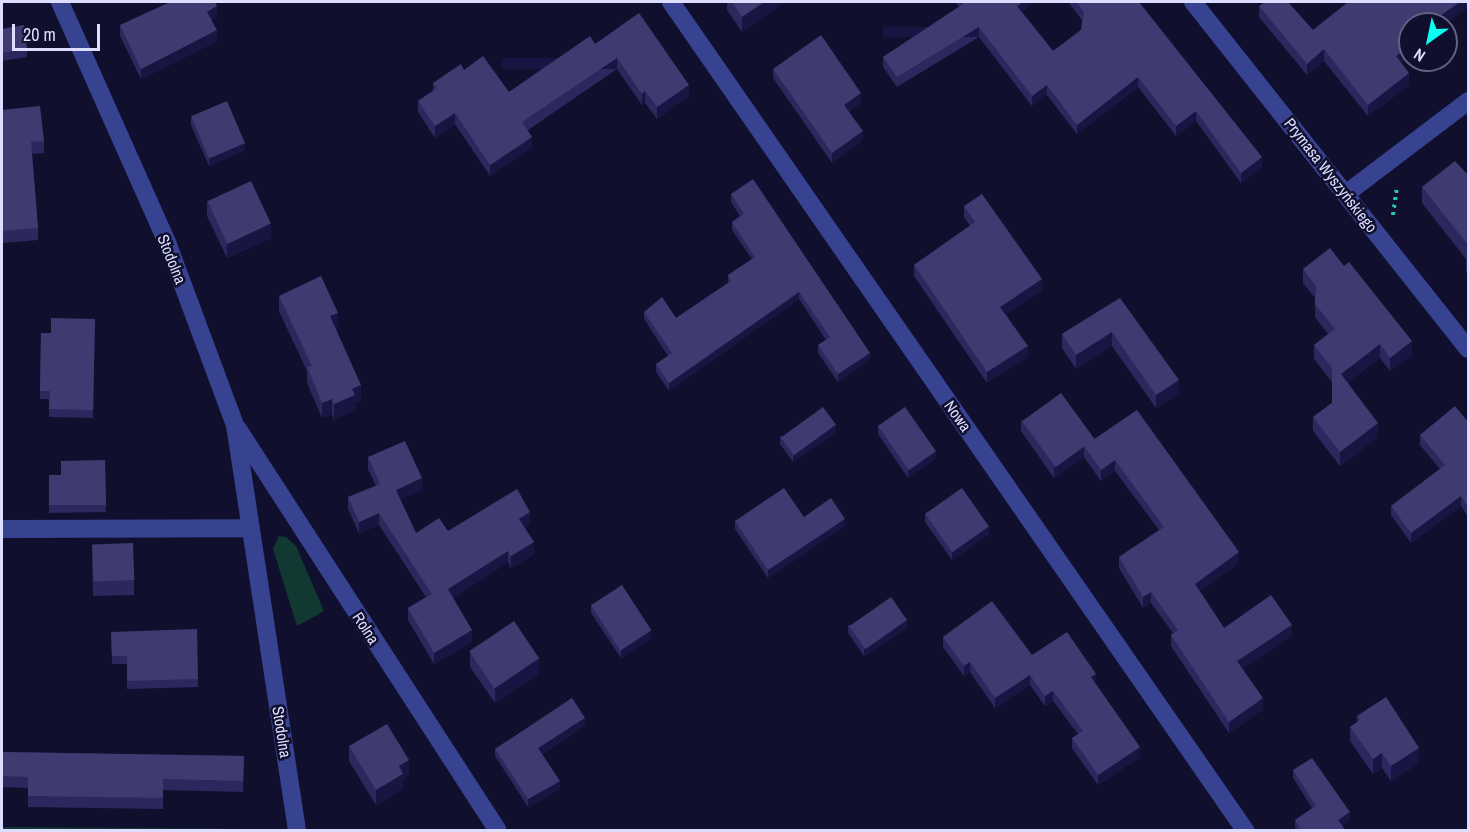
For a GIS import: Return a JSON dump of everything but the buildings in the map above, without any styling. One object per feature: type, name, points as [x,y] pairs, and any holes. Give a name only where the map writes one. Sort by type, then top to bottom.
[{"type":"street","name":"Stodolna","points":[[60,2],[168,245],[235,425],[248,528],[297,831]]},
{"type":"street","name":"Nowa","points":[[671,2],[1245,831]]},
{"type":"street","name":"Prymasa Wyszyńskiego","points":[[1193,2],[1347,193],[1468,349]]},
{"type":"street","points":[[1347,193],[1468,100]]},
{"type":"street","name":"Rolna","points":[[235,425],[497,831]]},
{"type":"street","points":[[2,529],[248,528]]},
{"type":"path","points":[[1393,215],[1397,183]]},
{"type":"green space","points":[[279,536],[286,537],[296,546],[324,611],[297,626],[273,549]]},
{"type":"green space","points":[[2,827],[267,829],[268,830],[2,830]]}]
